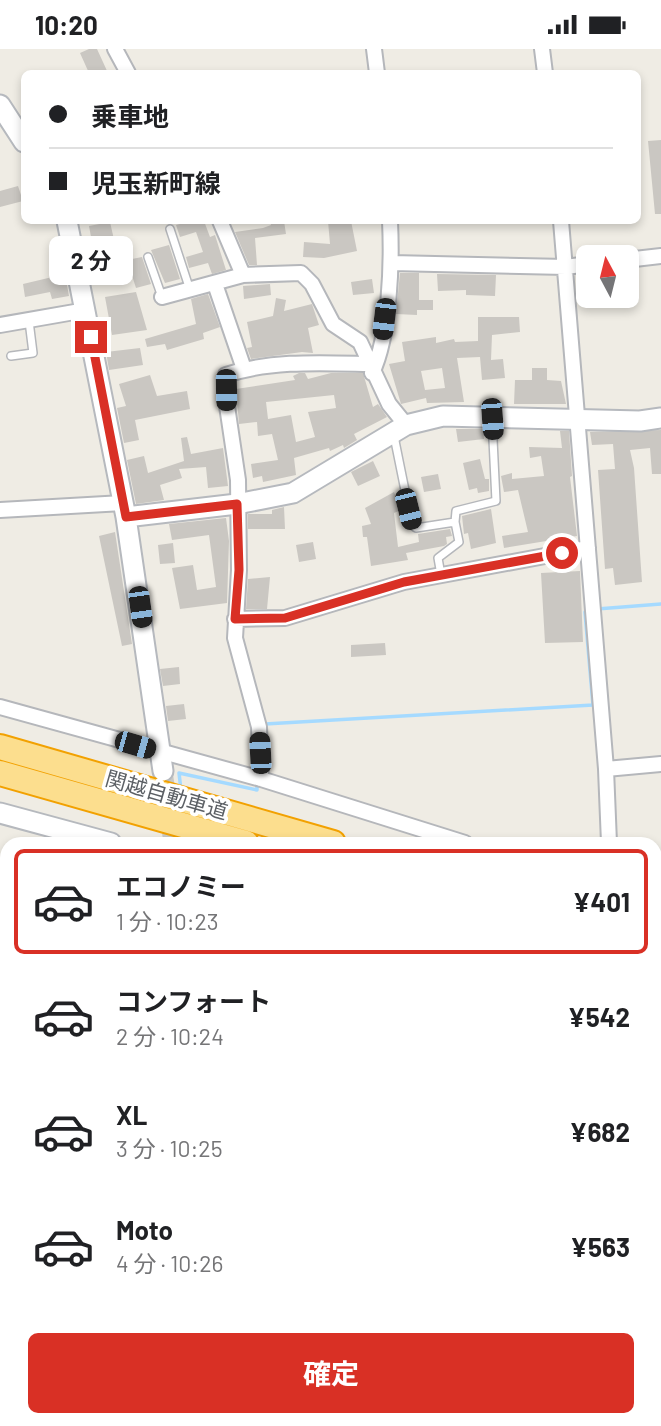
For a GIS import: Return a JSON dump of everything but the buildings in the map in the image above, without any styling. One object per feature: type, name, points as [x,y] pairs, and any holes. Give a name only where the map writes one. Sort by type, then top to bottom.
[{"type":"highway","name":"関越自動車道","points":[[0,747],[312,837]]},
{"type":"highway","name":"関越自動車道","points":[[0,773],[225,837]]},
{"type":"street","points":[[115,49],[126,70]]},
{"type":"street","points":[[374,49],[377,70]]},
{"type":"street","points":[[542,49],[545,70]]},
{"type":"street","points":[[0,105],[21,137]]},
{"type":"street","points":[[68,224],[125,510],[162,762]]},
{"type":"street","points":[[221,224],[243,275]]},
{"type":"street","points":[[371,368],[383,351],[392,263],[390,224]]},
{"type":"street","points":[[561,224],[606,769],[608,837]]},
{"type":"street","points":[[639,259],[661,256]]},
{"type":"street","points":[[392,263],[576,266]]},
{"type":"street","points":[[163,297],[243,275],[301,273],[312,284],[333,324],[360,342],[400,428]]},
{"type":"street","points":[[215,284],[244,369]]},
{"type":"street","points":[[0,325],[86,310]]},
{"type":"street","points":[[261,779],[259,727],[235,639],[239,570],[238,480],[227,406],[226,375],[244,369],[313,363],[371,368]]},
{"type":"street","points":[[0,510],[125,510],[237,504],[293,493],[400,428],[443,416],[640,421],[661,418]]},
{"type":"street","points":[[235,619],[285,618],[404,582],[588,548]]},
{"type":"street","points":[[0,707],[162,762],[261,779],[446,837]]},
{"type":"street","points":[[606,769],[661,764]]},
{"type":"street","points":[[0,813],[89,837]]},
{"type":"lane","points":[[170,229],[190,290]]},
{"type":"lane","points":[[148,257],[163,297]]},
{"type":"lane","points":[[11,356],[33,353],[29,321]]},
{"type":"lane","points":[[441,575],[438,558],[459,542],[456,511],[493,503],[498,495],[492,419]]},
{"type":"lane","points":[[400,428],[412,525],[416,528],[455,522]]},
{"type":"waterway","points":[[597,609],[661,604]]},
{"type":"waterway","points":[[264,727],[265,724],[593,705],[585,612],[590,611]]},
{"type":"waterway","points":[[181,790],[179,773],[257,790],[257,782]]},
{"type":"tunnel","points":[[163,771],[172,837]]},
{"type":"route","points":[[91,337],[126,517],[237,504],[239,570],[235,619],[285,618],[404,582],[562,553]]}]
